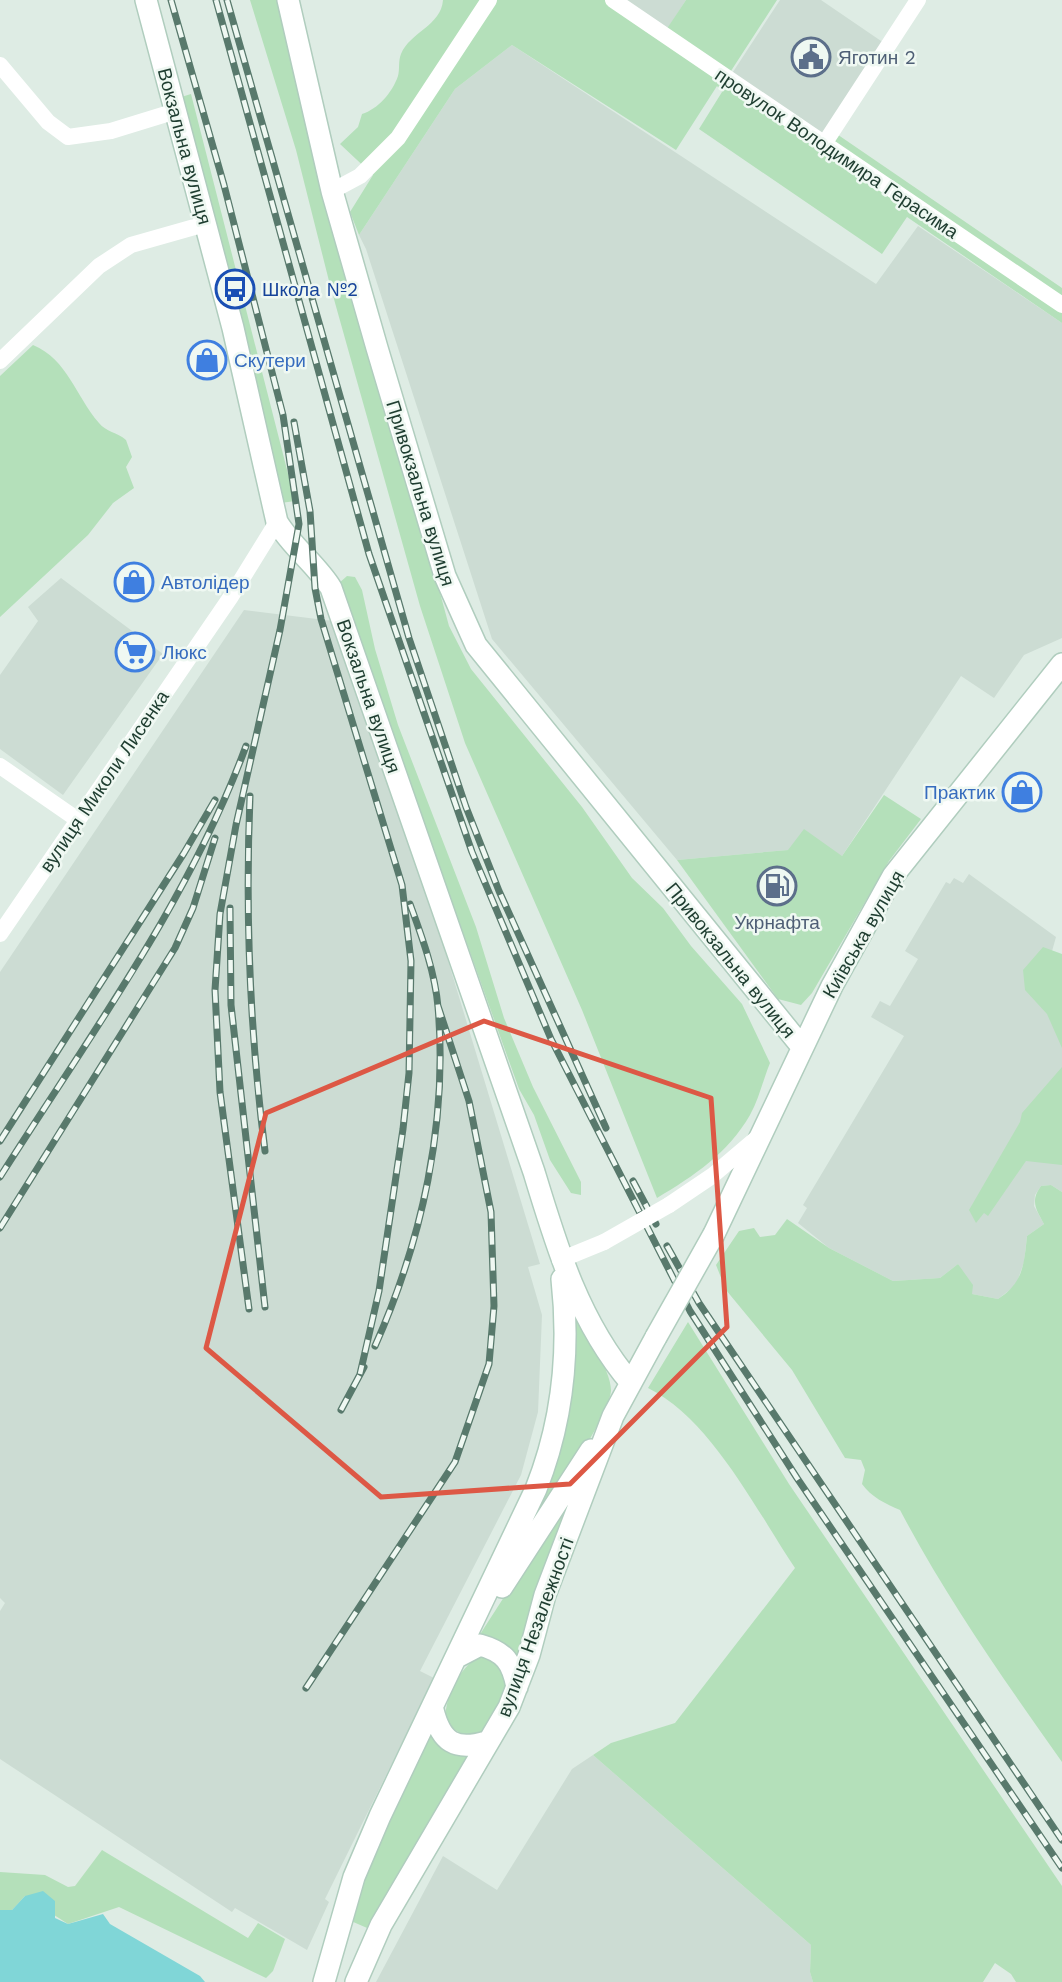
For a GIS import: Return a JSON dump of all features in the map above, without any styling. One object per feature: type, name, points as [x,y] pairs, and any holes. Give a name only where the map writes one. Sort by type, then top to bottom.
[{"type":"street","name":"Вокзальна вулиця","points":[[146,0],[205,224],[277,522],[287,538],[322,574],[331,588],[517,1122],[560,1260],[588,1320],[615,1365],[631,1384]]},
{"type":"street","name":"Привокзальна вулиця","points":[[288,0],[332,191],[437,551],[476,645],[802,1047]]},
{"type":"street","points":[[332,191],[360,176],[398,138],[489,0]]},
{"type":"street","name":"провулок Володимира Герасима","points":[[613,0],[1062,305]]},
{"type":"street","points":[[824,144],[918,0]]},
{"type":"street","points":[[0,65],[48,122],[68,137],[111,131],[176,111]]},
{"type":"street","points":[[0,361],[99,266],[131,245],[205,224]]},
{"type":"street","name":"вулиця Миколи Лисенка","points":[[0,934],[230,598],[277,522]]},
{"type":"street","name":"Київська вулиця","points":[[656,1337],[714,1234],[765,1131],[802,1047],[893,876],[1062,664]]},
{"type":"street","points":[[0,766],[78,820]]},
{"type":"street","points":[[324,1982],[354,1877],[380,1816],[433,1710],[551,1450],[560,1410],[567,1326],[560,1260],[604,1242],[669,1205],[712,1177],[765,1131]]},
{"type":"street","name":"вулиця Незалежності","points":[[356,1982],[382,1925],[486,1742],[500,1726],[517,1687],[545,1595],[613,1416],[656,1337]]},
{"type":"street","points":[[457,1657],[613,1416]]},
{"type":"street","points":[[457,1657],[480,1645],[496,1649],[508,1658],[517,1687]]},
{"type":"street","points":[[433,1710],[439,1729],[458,1746],[469,1747],[486,1742]]},
{"type":"highlighted area","points":[[484,1021],[711,1098],[727,1327],[570,1484],[381,1497],[206,1348],[266,1113]]},
{"type":"shaded area","points":[[623,0],[686,0],[666,31]]},
{"type":"shaded area","points":[[780,0],[821,0],[884,43],[823,137],[731,75]]},
{"type":"shaded area","points":[[512,45],[876,284],[918,226],[1062,323],[1062,638],[1024,655],[994,698],[961,676],[842,856],[788,850],[677,860],[492,639],[366,249],[359,235],[455,89]]},
{"type":"shaded area","points":[[61,578],[163,654],[63,795],[0,749],[0,675],[38,621],[28,607]]},
{"type":"shaded area","points":[[244,610],[333,621],[436,921],[540,1264],[528,1267],[542,1315],[538,1412],[521,1475],[420,1671],[434,1678],[325,1899],[329,1902],[307,1950],[235,1908],[232,1912],[0,1759],[0,1611],[5,1603],[0,1598],[0,972]]},
{"type":"shaded area","points":[[969,874],[1056,937],[1038,1001],[1062,1016],[1062,1192],[1051,1185],[1041,1186],[1035,1195],[1034,1206],[1044,1224],[1027,1236],[1024,1262],[1016,1285],[998,1299],[972,1294],[958,1264],[940,1278],[893,1281],[829,1248],[798,1223],[807,1208],[803,1205],[904,1036],[871,1017],[880,1001],[890,1006],[918,959],[905,951],[946,882],[950,884],[954,878],[963,883]]},
{"type":"shaded area","points":[[593,1755],[811,1945],[810,1972],[813,1982],[376,1982],[443,1856],[497,1890],[572,1769]]},
{"type":"green space","points":[[250,0],[279,0],[449,626],[471,669],[582,807],[632,878],[663,908],[691,946],[742,1004],[770,1063],[753,1109],[731,1141],[697,1172],[657,1198],[582,1010],[465,743],[420,606],[330,285],[296,150]]},
{"type":"green space","points":[[443,0],[622,0],[666,30],[686,0],[777,0],[729,74],[822,136],[828,128],[1062,288],[1062,323],[907,217],[882,254],[699,129],[722,92],[717,86],[676,150],[512,45],[455,89],[359,235],[350,212],[373,175],[340,144],[358,127],[362,114],[374,108],[388,94],[398,76],[400,57],[405,46],[437,16]]},
{"type":"green space","points":[[191,94],[295,501],[281,503],[178,98]]},
{"type":"green space","points":[[33,345],[63,369],[102,426],[126,440],[132,457],[126,467],[134,488],[113,503],[88,535],[0,617],[0,376]]},
{"type":"green space","points":[[347,576],[355,577],[362,590],[375,649],[398,725],[476,927],[504,1018],[533,1087],[581,1182],[581,1195],[571,1193],[550,1160],[534,1115],[519,1089],[338,584]]},
{"type":"green space","points":[[884,795],[921,819],[889,861],[812,993],[801,1005],[778,999],[677,860],[788,850],[804,829],[842,856]]},
{"type":"green space","points":[[1043,947],[1062,954],[1062,1048],[1047,1014],[1025,990],[1023,970]]},
{"type":"green space","points":[[1062,1067],[1062,1165],[1026,1161],[988,1216],[984,1213],[976,1223],[969,1210],[1020,1122],[1022,1113]]},
{"type":"green space","points":[[1051,1185],[1062,1192],[1062,1762],[957,1607],[900,1510],[884,1503],[862,1484],[865,1470],[861,1460],[845,1458],[792,1370],[726,1290],[716,1265],[739,1231],[754,1228],[760,1237],[775,1235],[787,1219],[829,1248],[893,1281],[940,1278],[958,1264],[973,1285],[972,1294],[998,1299],[1013,1286],[1021,1272],[1027,1236],[1044,1224],[1035,1201],[1041,1186]]},
{"type":"green space","points":[[574,1313],[607,1372],[611,1390],[607,1406],[579,1458],[493,1592],[553,1462]]},
{"type":"green space","points":[[688,1322],[789,1484],[1062,1886],[1062,1982],[1016,1982],[1011,1974],[995,1963],[983,1982],[813,1982],[810,1972],[811,1945],[593,1755],[611,1743],[675,1723],[795,1568],[712,1443],[671,1402],[648,1388]]},
{"type":"green space","points":[[571,1493],[519,1659],[504,1645],[477,1639]]},
{"type":"green space","points":[[482,1656],[495,1659],[510,1687],[486,1728],[478,1734],[469,1735],[446,1723],[447,1705],[460,1674]]},
{"type":"green space","points":[[429,1729],[471,1755],[374,1931],[351,1921],[362,1879]]},
{"type":"green space","points":[[102,1850],[248,1938],[258,1923],[285,1939],[273,1971],[266,1978],[119,1907],[68,1924],[25,1896],[12,1910],[0,1910],[0,1872],[45,1875],[68,1887],[75,1886]]},
{"type":"water","points":[[43,1891],[55,1901],[55,1918],[68,1924],[103,1914],[110,1924],[200,1976],[205,1982],[0,1982],[0,1910],[12,1910],[25,1896]]},
{"type":"railway","points":[[171,0],[224,185],[283,415],[299,524],[280,630],[236,825],[220,914],[215,990],[220,1092],[249,1309]]},
{"type":"railway","points":[[216,0],[369,554],[472,852],[551,1039],[690,1311],[797,1478],[1062,1868]]},
{"type":"railway","points":[[227,0],[409,638],[466,807],[499,891],[606,1128]]},
{"type":"railway","points":[[294,422],[310,511],[315,588],[321,619],[402,885],[411,961],[409,1073],[403,1129],[379,1291],[360,1374]]},
{"type":"railway","points":[[0,1177],[135,968],[166,914],[223,803],[246,746]]},
{"type":"railway","points":[[250,796],[250,974],[265,1151]]},
{"type":"railway","points":[[0,1141],[215,800]]},
{"type":"railway","points":[[0,1228],[175,948],[193,908],[215,838]]},
{"type":"railway","points":[[375,1346],[392,1306],[418,1223],[428,1180],[439,1094],[438,1007],[427,955],[410,904]]},
{"type":"railway","points":[[230,908],[231,1005],[265,1307]]},
{"type":"railway","points":[[306,1688],[455,1462],[489,1364],[494,1306],[491,1212],[469,1101],[438,1006]]},
{"type":"railway","points":[[633,1181],[656,1224]]},
{"type":"railway","points":[[667,1246],[699,1303],[1062,1840]]},
{"type":"railway","points":[[341,1410],[364,1367]]},
{"type":"place","name":"Яготин 2","points":[[811,57]]},
{"type":"place","name":"Школа №2","points":[[235,289]]},
{"type":"place","name":"Скутери","points":[[207,360]]},
{"type":"place","name":"Автолідер","points":[[134,582]]},
{"type":"place","name":"Люкс","points":[[135,652]]},
{"type":"place","name":"Практик","points":[[1022,792]]},
{"type":"place","name":"Укрнафта","points":[[777,886]]}]
